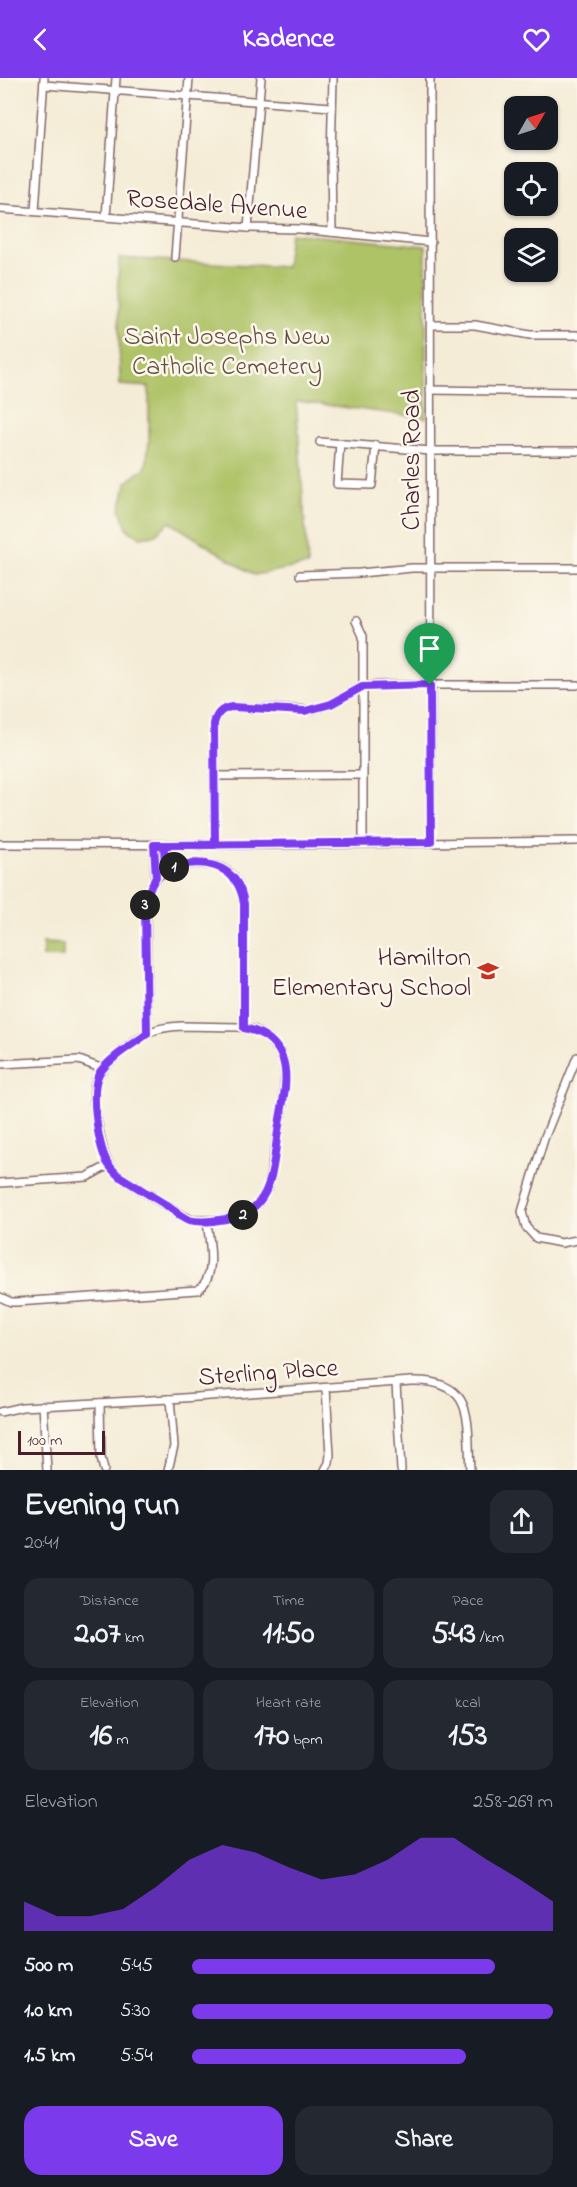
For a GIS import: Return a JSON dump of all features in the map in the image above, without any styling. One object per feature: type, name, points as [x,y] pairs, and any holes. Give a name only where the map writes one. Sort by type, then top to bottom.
[{"type":"street","points":[[106,217],[116,78]]},
{"type":"street","points":[[175,257],[189,78]]},
{"type":"street","points":[[248,228],[261,78]]},
{"type":"street","points":[[332,232],[331,107],[333,78]]},
{"type":"street","name":"Charles Road","points":[[430,78],[431,842]]},
{"type":"street","points":[[35,211],[44,81],[116,91],[331,107]]},
{"type":"street","name":"Rosedale Avenue","points":[[0,209],[248,228],[299,229],[431,242]]},
{"type":"street","points":[[431,325],[475,325],[530,335],[577,335]]},
{"type":"street","points":[[430,390],[577,392]]},
{"type":"street","points":[[320,442],[431,451],[577,451]]},
{"type":"street","points":[[340,443],[337,484],[372,485],[376,445]]},
{"type":"street","points":[[300,574],[360,573],[431,567],[577,568]]},
{"type":"street","points":[[356,621],[363,636],[363,843]]},
{"type":"street","points":[[215,845],[214,724],[216,716],[224,709],[232,707],[311,710],[331,704],[362,687],[577,685]]},
{"type":"street","points":[[214,776],[362,775]]},
{"type":"street","points":[[0,844],[215,845],[577,841]]},
{"type":"street","points":[[154,845],[156,877]]},
{"type":"street","points":[[164,845],[165,870]]},
{"type":"street","points":[[147,1034],[146,899],[150,885],[156,877],[165,870],[179,865],[215,865],[227,871],[240,888],[244,904],[244,1028]]},
{"type":"street","points":[[181,1026],[244,1028],[255,1030],[269,1039],[279,1051],[285,1070],[283,1103],[270,1182],[258,1204],[246,1213],[232,1218],[207,1221],[187,1219],[119,1176],[109,1165],[104,1152],[95,1102],[95,1084],[111,1060],[156,1029],[181,1026]]},
{"type":"street","points":[[577,1058],[551,1118],[522,1212],[526,1227],[536,1238],[561,1243],[577,1240]]},
{"type":"street","points":[[0,1064],[79,1060],[103,1069]]},
{"type":"street","points":[[0,1183],[87,1177],[109,1165]]},
{"type":"street","points":[[0,1297],[16,1302],[198,1290],[207,1281],[210,1271],[207,1221]]},
{"type":"street","name":"Sterling Place","points":[[0,1412],[12,1408],[43,1405],[436,1381],[453,1390],[466,1412],[470,1470]]},
{"type":"street","points":[[396,1383],[401,1470]]},
{"type":"street","points":[[325,1470],[330,1455],[326,1388]]},
{"type":"street","points":[[168,1470],[174,1446],[170,1399]]},
{"type":"street","points":[[100,1402],[101,1458],[104,1470]]},
{"type":"street","points":[[43,1405],[47,1470]]},
{"type":"green space","name":"Saint Josephs New Catholic Cemetery","points":[[290,233],[426,246],[426,418],[296,401],[308,565],[254,575],[170,522],[154,535],[140,537],[128,530],[120,510],[127,482],[146,467],[149,441],[149,387],[120,385],[119,258],[286,267]]},
{"type":"green space","points":[[43,943],[63,944],[63,957],[43,957]]},
{"type":"place","name":"Hamilton Elementary School","points":[[488,971]]},
{"type":"route","points":[[430,685],[362,687],[331,704],[305,711],[228,707],[216,716],[214,724],[215,845],[164,845],[165,870],[179,865],[215,865],[227,871],[235,879],[244,904],[244,1028],[263,1034],[273,1043],[282,1057],[285,1076],[273,1165],[264,1196],[252,1210],[232,1218],[207,1221],[187,1219],[119,1176],[112,1169],[106,1161],[95,1102],[95,1084],[103,1069],[111,1060],[147,1034],[145,908],[150,885],[156,877],[154,845],[164,845],[171,845],[318,844],[431,842],[430,685]]}]
